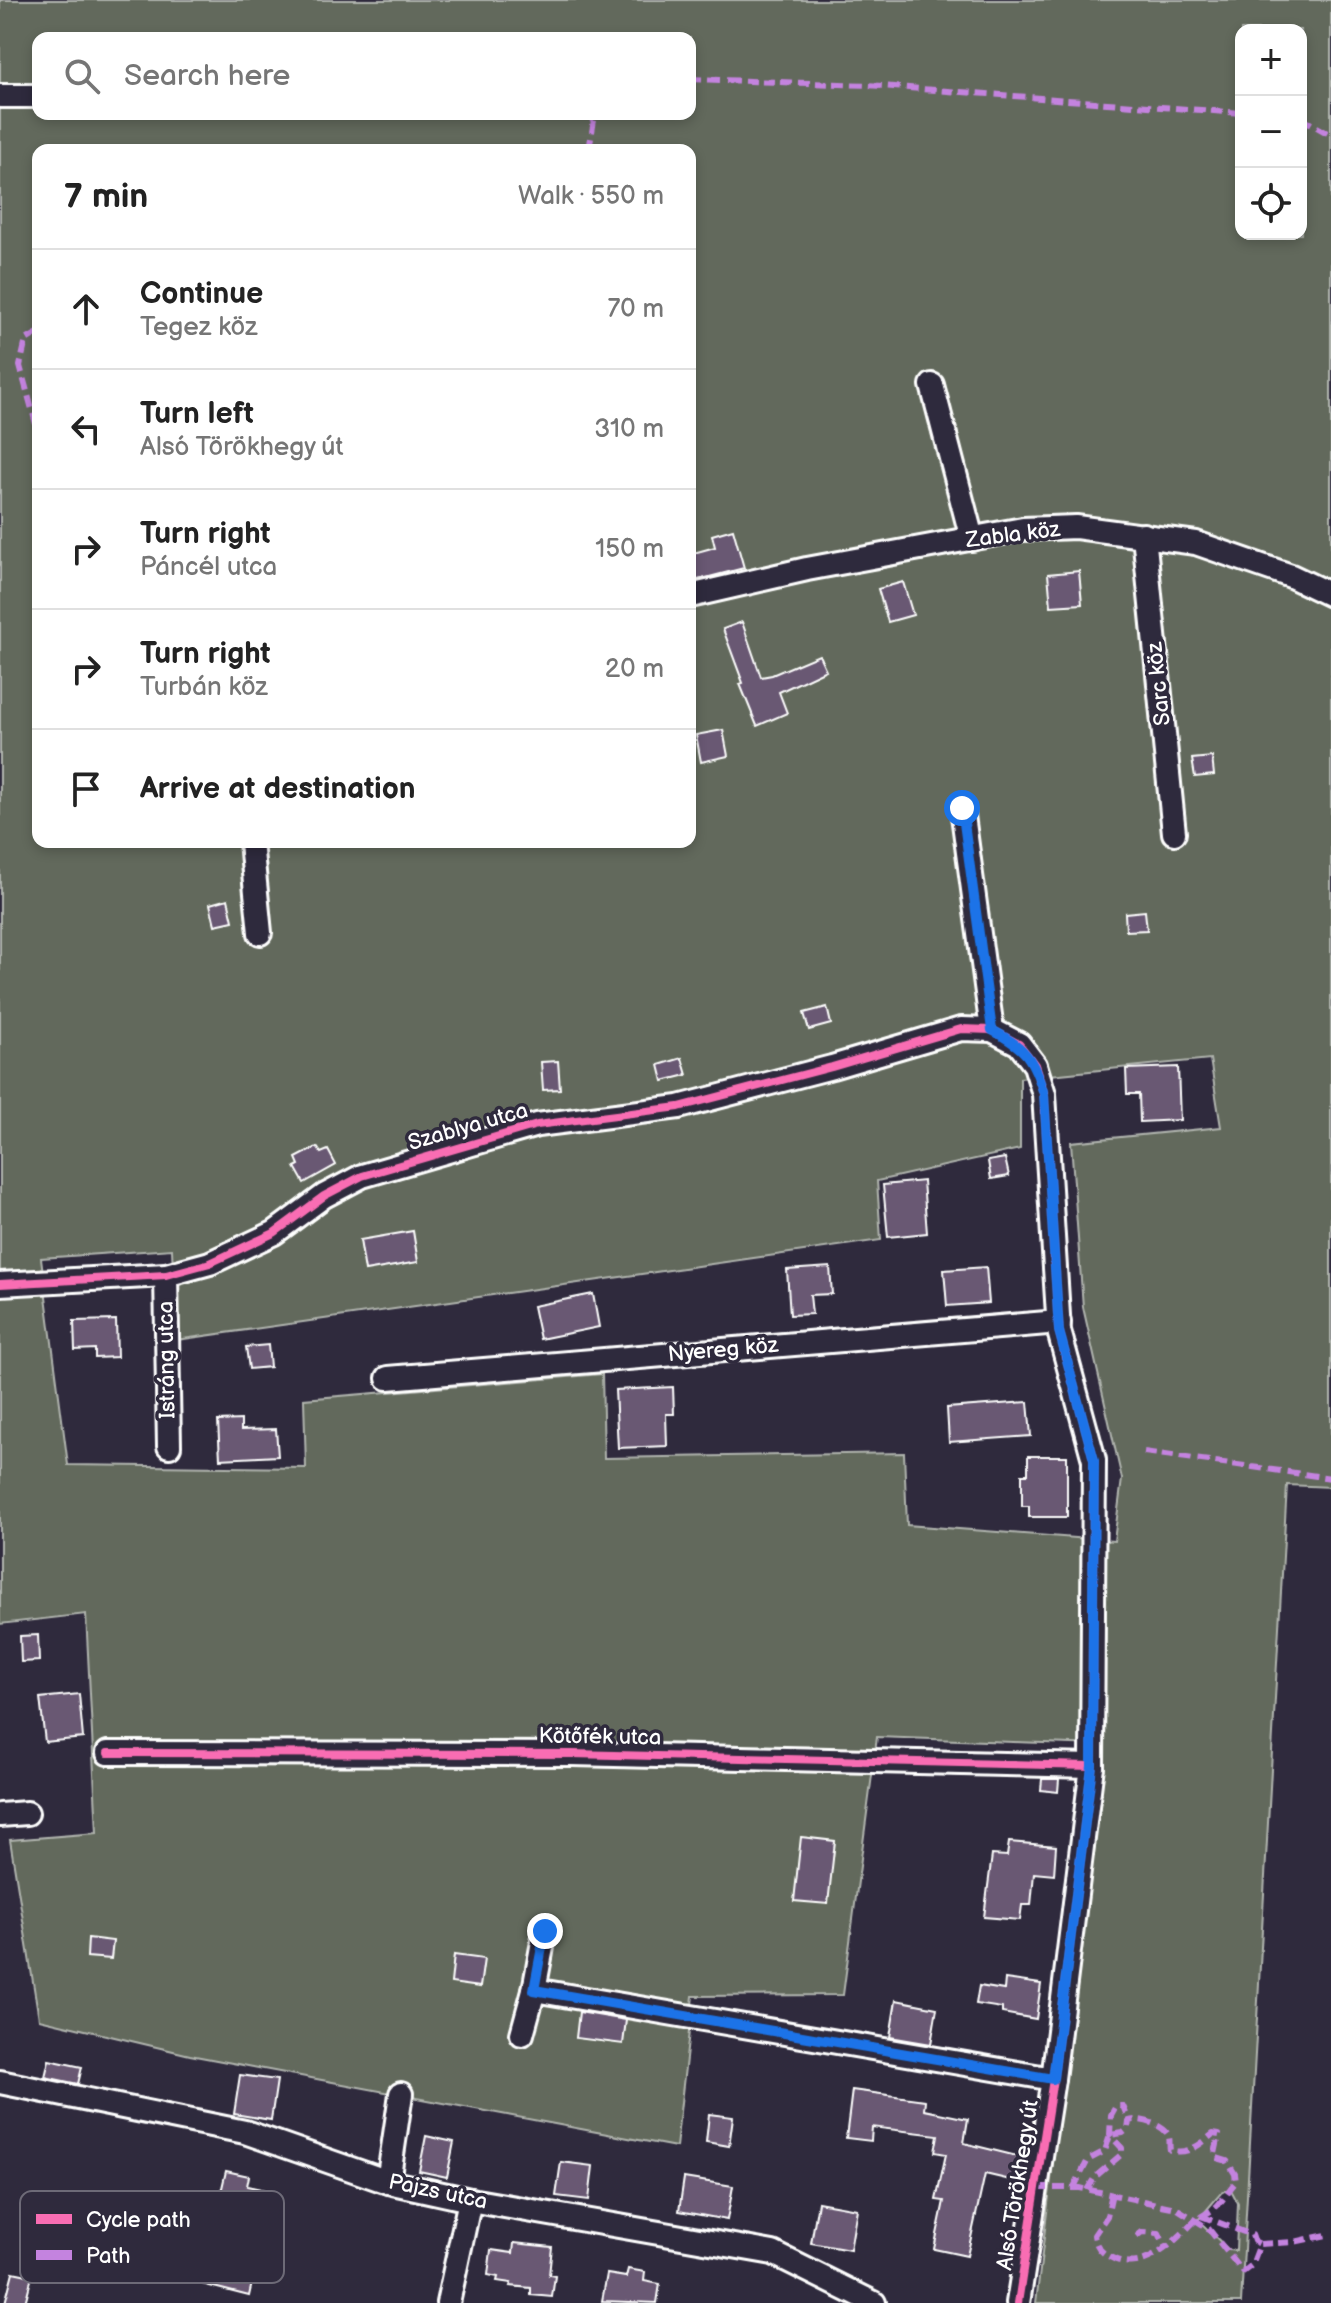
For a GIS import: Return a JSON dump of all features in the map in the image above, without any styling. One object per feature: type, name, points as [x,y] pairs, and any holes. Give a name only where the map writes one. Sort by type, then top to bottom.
[{"type":"street","points":[[0,96],[32,96]]},
{"type":"street","points":[[932,385],[972,539]]},
{"type":"street","name":"Zabla köz","points":[[696,595],[807,569],[1023,529],[1076,527],[1196,543],[1291,576],[1331,595]]},
{"type":"street","name":"Sarc köz","points":[[1144,535],[1174,833]]},
{"type":"street","points":[[962,808],[992,1030]]},
{"type":"street","points":[[252,848],[260,933]]},
{"type":"street","name":"Szablya utca","points":[[0,1284],[166,1275],[210,1263],[274,1233],[324,1196],[362,1176],[537,1125],[679,1107],[961,1029],[992,1030]]},
{"type":"street","name":"Alsó Törökhegy út","points":[[992,1030],[1019,1044],[1035,1065],[1044,1094],[1059,1322],[1094,1460],[1092,1766],[1053,2079],[1018,2303]]},
{"type":"street","name":"Istráng utca","points":[[166,1275],[169,1446]]},
{"type":"street","name":"Nyereg köz","points":[[388,1378],[1059,1322]]},
{"type":"street","name":"Kötőfék utca","points":[[108,1753],[572,1754],[1092,1766]]},
{"type":"street","points":[[0,1815],[27,1813]]},
{"type":"street","points":[[522,2034],[545,1931]]},
{"type":"street","points":[[534,1990],[1053,2079]]},
{"type":"street","name":"Pajzs utca","points":[[0,2082],[245,2132],[388,2182],[470,2200],[773,2253],[874,2303]]},
{"type":"street","points":[[388,2182],[401,2094]]},
{"type":"street","points":[[448,2303],[470,2200]]},
{"type":"green space","points":[[0,0],[1331,0],[1331,1487],[1287,1485],[1241,2303],[1036,2303],[1097,1800],[1100,1745],[877,1737],[843,1995],[693,1996],[676,2147],[190,2055],[39,2019],[10,1840],[97,1833],[86,1614],[0,1624]],"holes":[[[1210,1059],[1221,1127],[1071,1142],[1083,1307],[1122,1479],[1114,1541],[907,1525],[904,1453],[604,1458],[602,1374],[304,1399],[306,1468],[68,1465],[41,1258],[172,1249],[176,1340],[881,1240],[877,1181],[1020,1149],[1020,1078]],[[1230,2188],[1238,2203],[1236,2251],[1229,2250],[1198,2220],[1221,2193]]]},
{"type":"building","points":[[733,529],[744,568],[696,580],[696,552],[715,547],[712,535]]},
{"type":"building","points":[[1079,571],[1082,604],[1051,606],[1048,574]]},
{"type":"building","points":[[903,582],[913,615],[888,622],[878,589]]},
{"type":"building","points":[[742,622],[761,677],[819,655],[826,670],[779,692],[787,713],[757,726],[723,629]]},
{"type":"building","points":[[723,730],[728,756],[701,762],[696,735]]},
{"type":"building","points":[[1212,757],[1214,775],[1195,777],[1192,759]]},
{"type":"building","points":[[228,899],[233,921],[215,925],[210,904]]},
{"type":"building","points":[[1145,911],[1147,930],[1126,931],[1125,913]]},
{"type":"building","points":[[827,1007],[831,1024],[809,1030],[804,1013]]},
{"type":"building","points":[[682,1058],[687,1075],[663,1081],[659,1065]]},
{"type":"building","points":[[558,1061],[560,1089],[543,1090],[541,1062]]},
{"type":"building","points":[[1178,1067],[1180,1120],[1140,1122],[1139,1094],[1127,1094],[1126,1069]]},
{"type":"building","points":[[317,1147],[321,1153],[328,1150],[336,1165],[304,1183],[295,1167],[299,1165],[296,1158]]},
{"type":"building","points":[[1005,1158],[1009,1176],[991,1179],[988,1161]]},
{"type":"building","points":[[923,1181],[927,1233],[888,1237],[883,1185]]},
{"type":"building","points":[[413,1231],[418,1262],[365,1271],[360,1240]]},
{"type":"building","points":[[830,1267],[832,1294],[810,1295],[812,1314],[790,1315],[787,1270]]},
{"type":"building","points":[[986,1267],[989,1303],[947,1306],[944,1270]]},
{"type":"building","points":[[593,1294],[599,1327],[540,1339],[533,1306]]},
{"type":"building","points":[[116,1320],[117,1357],[95,1358],[95,1349],[75,1350],[74,1321]]},
{"type":"building","points":[[268,1345],[270,1367],[249,1369],[246,1347]]},
{"type":"building","points":[[673,1387],[674,1414],[666,1414],[667,1446],[618,1448],[615,1390]]},
{"type":"building","points":[[1028,1402],[1031,1436],[949,1442],[947,1408]]},
{"type":"building","points":[[241,1420],[241,1430],[276,1429],[278,1456],[220,1459],[218,1421]]},
{"type":"building","points":[[1028,1456],[1067,1456],[1067,1517],[1029,1517],[1029,1506],[1022,1506],[1022,1474],[1028,1474]]},
{"type":"building","points":[[38,1635],[39,1661],[21,1662],[20,1636]]},
{"type":"building","points":[[79,1694],[83,1738],[45,1742],[40,1698]]},
{"type":"building","points":[[1042,1779],[1059,1779],[1058,1792],[1041,1790]]},
{"type":"building","points":[[801,1837],[835,1841],[828,1904],[794,1901]]},
{"type":"building","points":[[1009,1842],[1056,1846],[1054,1875],[1034,1873],[1031,1905],[1022,1905],[1020,1920],[984,1917],[992,1855],[1007,1856]]},
{"type":"building","points":[[88,1938],[113,1941],[111,1959],[87,1957]]},
{"type":"building","points":[[454,1955],[484,1959],[480,1987],[451,1983]]},
{"type":"building","points":[[1005,1979],[1041,1984],[1036,2019],[1002,2013],[1002,2008],[976,2004],[979,1986],[1004,1990]]},
{"type":"building","points":[[896,2000],[937,2008],[931,2044],[890,2037]]},
{"type":"building","points":[[579,2012],[626,2020],[623,2044],[576,2038]]},
{"type":"building","points":[[49,2060],[82,2067],[78,2084],[45,2077]]},
{"type":"building","points":[[240,2075],[277,2080],[271,2120],[234,2114]]},
{"type":"building","points":[[852,2090],[925,2100],[924,2110],[968,2119],[964,2143],[1025,2158],[1019,2182],[985,2174],[967,2256],[934,2249],[944,2201],[936,2200],[946,2154],[935,2152],[938,2135],[872,2127],[871,2141],[846,2138]]},
{"type":"building","points":[[709,2114],[733,2117],[729,2146],[706,2142]]},
{"type":"building","points":[[426,2136],[454,2142],[447,2177],[419,2171]]},
{"type":"building","points":[[561,2162],[593,2166],[589,2200],[556,2196]]},
{"type":"building","points":[[226,2171],[249,2176],[247,2186],[270,2191],[221,2191]]},
{"type":"building","points":[[684,2178],[733,2186],[727,2220],[679,2211]]},
{"type":"building","points":[[818,2202],[857,2209],[850,2250],[811,2243]]},
{"type":"building","points":[[514,2243],[552,2247],[549,2275],[555,2276],[552,2297],[531,2295],[531,2288],[510,2286],[511,2283],[497,2281],[498,2277],[488,2275],[491,2250],[513,2253]]},
{"type":"building","points":[[628,2269],[645,2272],[644,2281],[660,2284],[657,2303],[602,2301],[607,2274],[626,2277]]},
{"type":"building","points":[[13,2272],[20,2273],[20,2283],[30,2283],[25,2303],[5,2303]]},
{"type":"building","points":[[198,2283],[252,2283],[249,2296]]},
{"type":"marked path","points":[[696,79],[868,85],[1235,113]]},
{"type":"marked path","points":[[590,144],[594,120]]},
{"type":"marked path","points":[[1307,121],[1331,135]]},
{"type":"marked path","points":[[32,336],[26,340],[20,366],[32,409]]},
{"type":"marked path","points":[[1144,1452],[1331,1478]]},
{"type":"marked path","points":[[1087,2190],[1095,2177],[1122,2154],[1122,2148],[1110,2135],[1111,2115],[1116,2106],[1123,2106],[1129,2121]]},
{"type":"marked path","points":[[1073,2189],[1088,2160],[1105,2151],[1110,2135],[1123,2133],[1128,2129],[1129,2121],[1133,2120],[1152,2123],[1163,2129],[1169,2137],[1170,2150],[1193,2148],[1213,2134],[1219,2135],[1215,2154],[1217,2158],[1227,2161],[1236,2182],[1217,2206],[1196,2220],[1168,2246],[1136,2262],[1112,2258],[1102,2252],[1096,2243],[1094,2235],[1107,2216],[1112,2193]]},
{"type":"marked path","points":[[1036,2188],[1080,2188],[1176,2208],[1208,2228],[1243,2272],[1252,2265],[1260,2244],[1294,2242],[1331,2234]]},
{"type":"marked path","points":[[1201,2216],[1252,2235],[1254,2241],[1260,2244]]},
{"type":"marked path","points":[[1137,2236],[1142,2232],[1159,2233],[1166,2248]]},
{"type":"cycle path","points":[[0,1284],[166,1275],[210,1263],[274,1233],[324,1196],[362,1176],[537,1125],[679,1107],[961,1029],[992,1030],[1019,1044],[1035,1065],[1044,1094],[1059,1331],[1094,1460],[1092,1766],[1053,2079],[1018,2303]]},
{"type":"cycle path","points":[[108,1753],[572,1754],[1092,1766]]},
{"type":"route","points":[[545,1931],[534,1990],[1053,2079],[1092,1766],[1094,1460],[1059,1331],[1044,1094],[1035,1065],[1019,1044],[992,1030],[962,808]]}]
